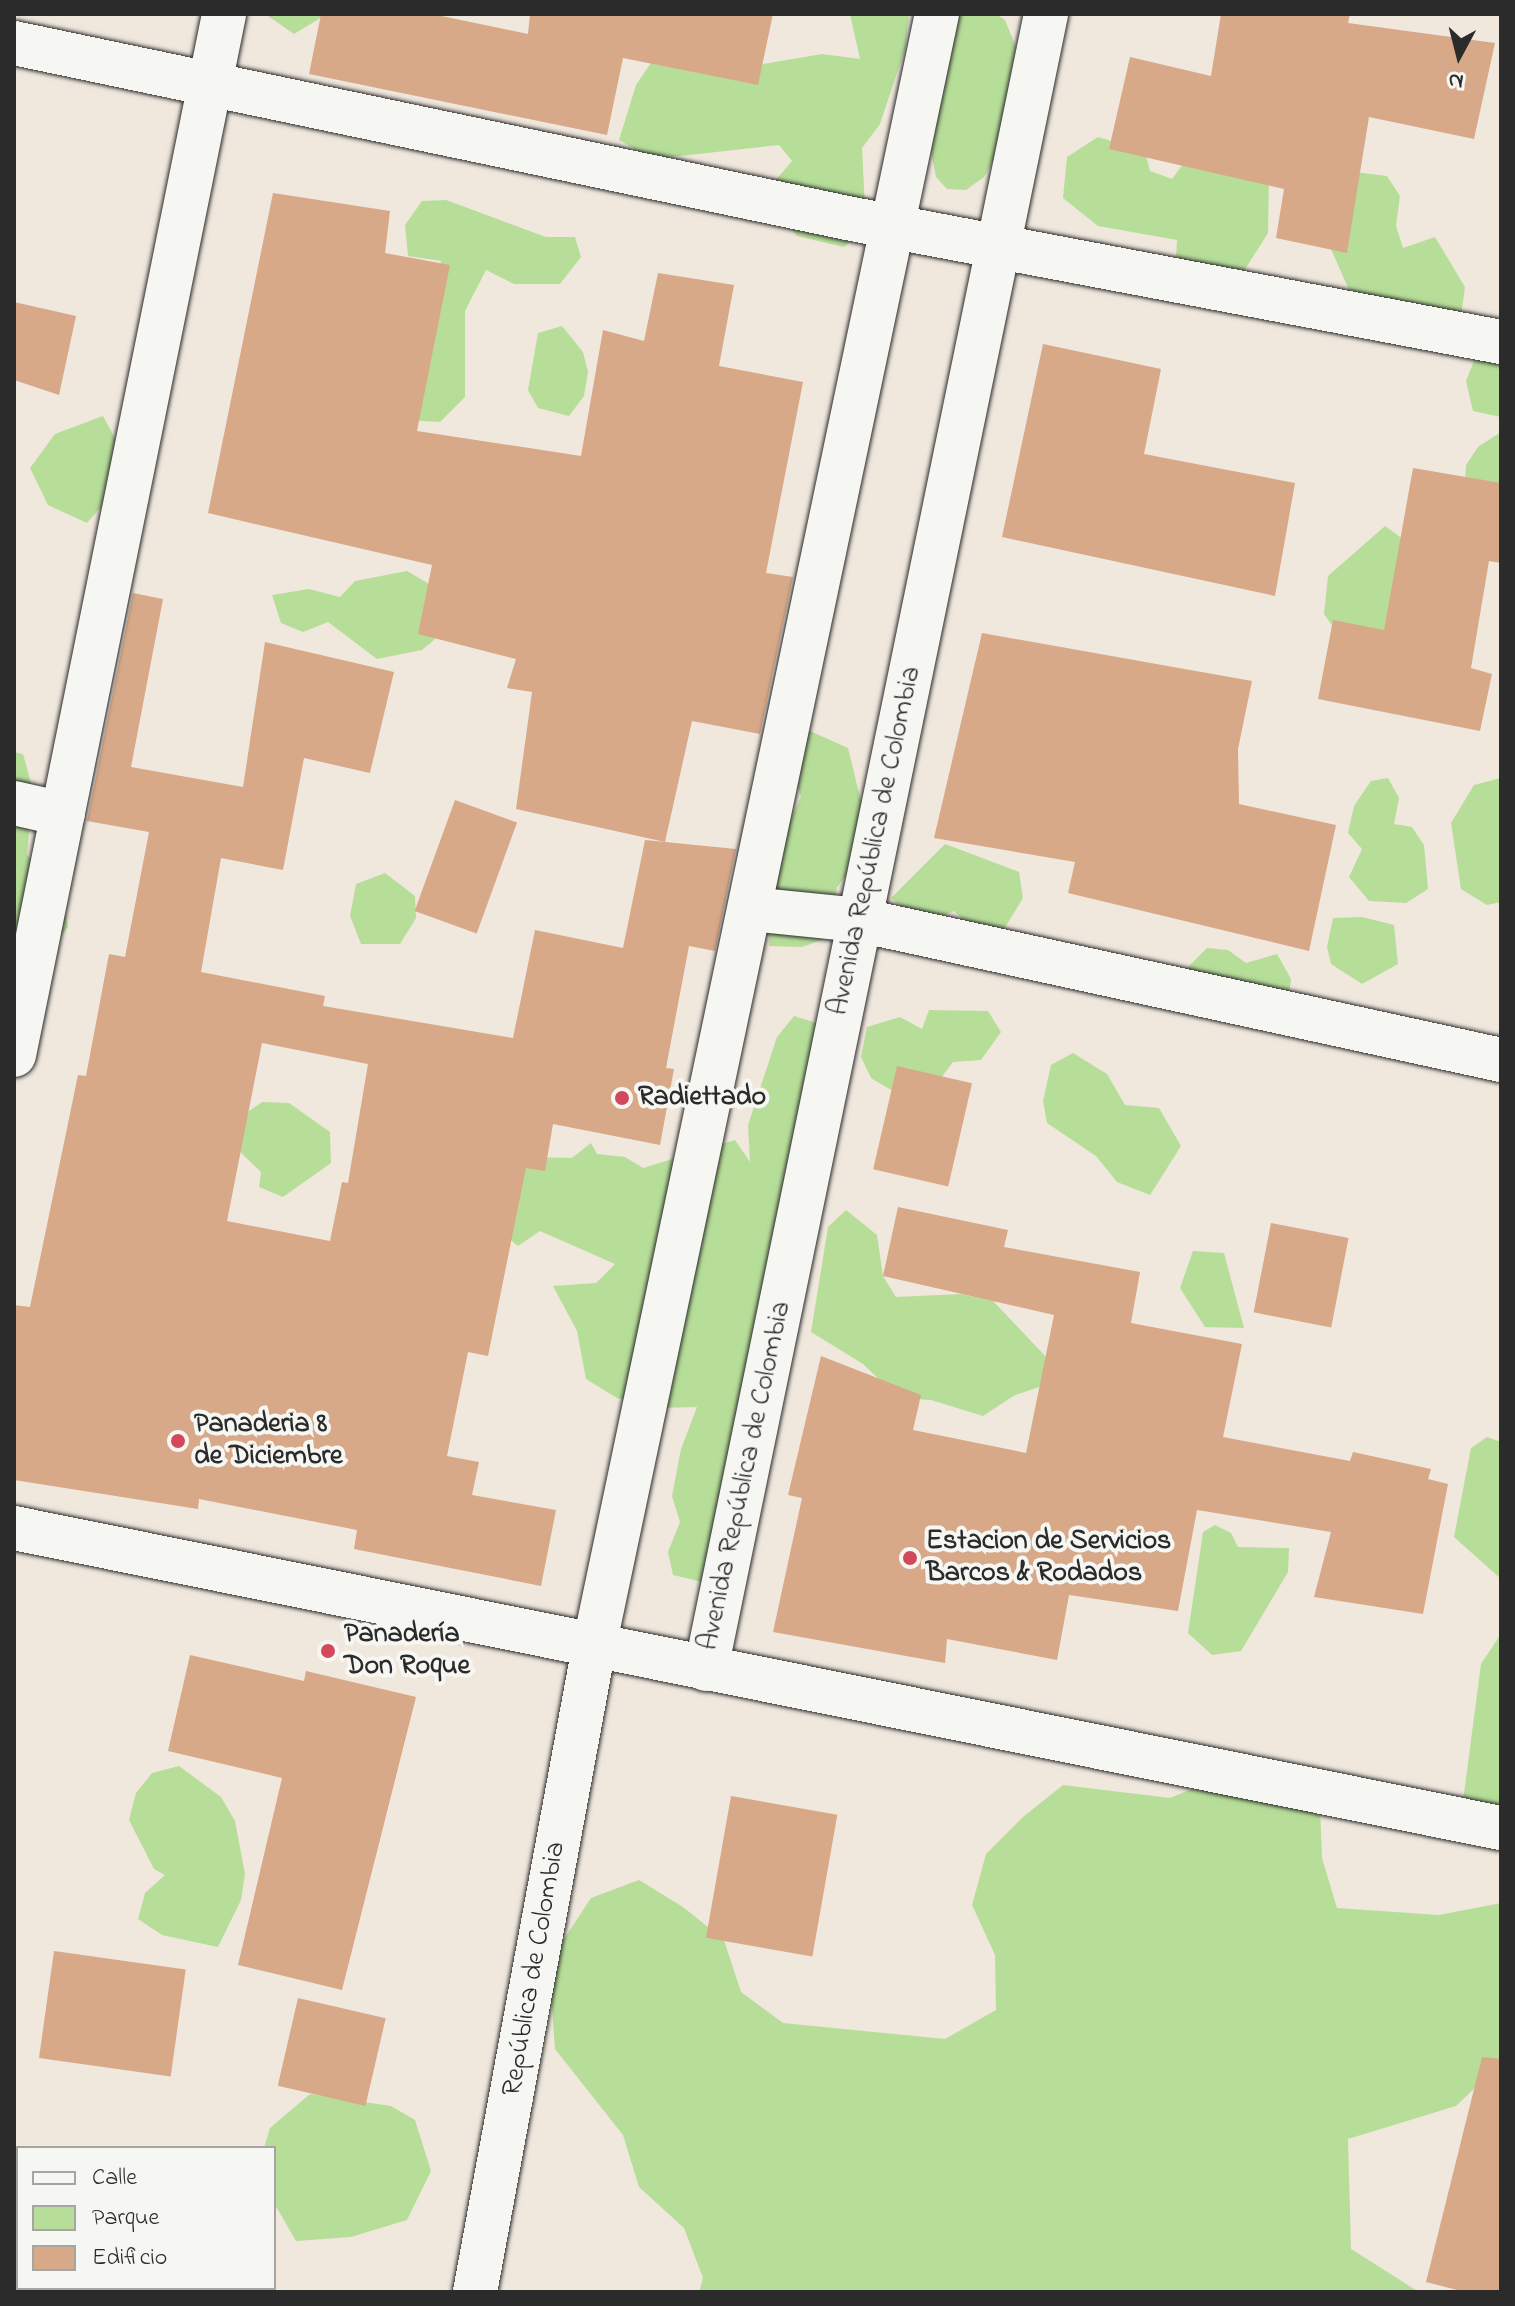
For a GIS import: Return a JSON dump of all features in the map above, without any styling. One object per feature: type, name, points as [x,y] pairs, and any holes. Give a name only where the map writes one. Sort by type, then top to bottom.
[{"type":"street","points":[[14,1055],[224,14]]},
{"type":"street","points":[[594,1647],[937,14]]},
{"type":"street","name":"Avenida República de Colombia","points":[[706,1669],[996,244],[1046,14]]},
{"type":"street","points":[[14,43],[893,227],[996,244],[1501,342]]},
{"type":"street","points":[[14,803],[63,814]]},
{"type":"street","points":[[751,909],[859,920],[1501,1060]]},
{"type":"street","points":[[14,1528],[1501,1828]]},
{"type":"street","name":"República de Colombia","points":[[475,2292],[594,1647]]},
{"type":"green space","points":[[265,14],[327,14],[294,34]]},
{"type":"green space","points":[[850,14],[909,14],[905,49],[880,124],[862,148],[866,228],[844,247],[797,236],[777,211],[769,188],[792,161],[779,145],[652,159],[619,140],[636,85],[661,48],[734,69],[822,54],[860,59]]},
{"type":"green space","points":[[955,14],[996,14],[1005,20],[1016,47],[999,151],[984,177],[966,190],[947,189],[936,177],[929,141]]},
{"type":"green space","points":[[1098,137],[1145,151],[1150,171],[1172,179],[1189,156],[1269,174],[1268,233],[1237,282],[1175,275],[1177,240],[1098,226],[1063,198],[1067,157]]},
{"type":"green space","points":[[1346,171],[1387,176],[1400,196],[1396,226],[1403,248],[1435,237],[1465,287],[1460,324],[1429,341],[1396,346],[1361,317],[1323,231]]},
{"type":"green space","points":[[446,200],[546,237],[575,237],[581,257],[560,284],[514,284],[486,270],[465,311],[465,397],[440,422],[406,420],[441,261],[408,256],[405,225],[422,201]]},
{"type":"green space","points":[[562,326],[583,352],[588,372],[584,396],[569,416],[538,408],[528,390],[538,333]]},
{"type":"green space","points":[[1501,351],[1501,417],[1473,411],[1466,381],[1477,353]]},
{"type":"green space","points":[[103,416],[117,442],[107,500],[87,523],[48,505],[30,468],[55,434]]},
{"type":"green space","points":[[1501,432],[1501,515],[1465,484],[1466,465],[1478,447]]},
{"type":"green space","points":[[1385,526],[1418,550],[1412,628],[1341,638],[1324,614],[1328,576]]},
{"type":"green space","points":[[407,571],[446,594],[447,629],[422,650],[377,659],[328,622],[303,632],[281,623],[272,595],[309,589],[340,597],[355,581]]},
{"type":"green space","points":[[810,731],[848,748],[861,801],[856,863],[837,887],[830,937],[802,947],[769,946],[770,893],[783,835],[801,797],[785,748]]},
{"type":"green space","points":[[14,752],[23,754],[33,790],[27,855],[61,885],[68,927],[14,994]]},
{"type":"green space","points":[[1388,778],[1399,798],[1394,824],[1412,827],[1424,845],[1428,889],[1406,903],[1369,901],[1349,877],[1362,849],[1348,833],[1354,806],[1371,781]]},
{"type":"green space","points":[[1501,778],[1501,902],[1487,905],[1461,889],[1451,823],[1474,785]]},
{"type":"green space","points":[[945,844],[1019,872],[1023,898],[1004,929],[979,936],[954,911],[935,919],[907,911],[891,898]]},
{"type":"green space","points":[[385,873],[415,896],[416,918],[400,944],[361,944],[350,916],[356,884]]},
{"type":"green space","points":[[1362,917],[1394,925],[1398,964],[1362,984],[1331,964],[1327,947],[1333,918]]},
{"type":"green space","points":[[1207,948],[1228,950],[1246,963],[1277,954],[1291,979],[1287,1011],[1183,972]]},
{"type":"green space","points":[[929,1010],[988,1011],[1001,1032],[981,1060],[953,1062],[935,1086],[901,1096],[871,1078],[861,1057],[867,1027],[900,1017],[922,1029]]},
{"type":"green space","points":[[794,1016],[823,1025],[702,1582],[673,1575],[668,1552],[680,1522],[672,1496],[681,1449],[697,1407],[660,1408],[617,1398],[586,1379],[577,1331],[553,1286],[596,1283],[615,1264],[540,1231],[518,1246],[497,1229],[528,1157],[572,1158],[591,1143],[597,1154],[625,1157],[643,1168],[735,1140],[750,1162],[748,1125],[777,1037]]},
{"type":"green space","points":[[1073,1053],[1107,1074],[1125,1105],[1159,1108],[1181,1146],[1150,1195],[1117,1182],[1096,1156],[1047,1123],[1043,1101],[1051,1065]]},
{"type":"green space","points":[[262,1102],[289,1103],[330,1132],[331,1163],[283,1197],[259,1187],[261,1172],[231,1143],[238,1119]]},
{"type":"green space","points":[[846,1210],[877,1235],[883,1276],[896,1297],[961,1294],[993,1301],[1066,1378],[1015,1395],[983,1416],[931,1400],[899,1398],[863,1364],[811,1332],[828,1227]]},
{"type":"green space","points":[[1193,1251],[1224,1253],[1244,1328],[1205,1327],[1180,1288]]},
{"type":"green space","points":[[1487,1437],[1501,1442],[1501,1579],[1454,1537],[1471,1448]]},
{"type":"green space","points":[[1215,1525],[1231,1533],[1238,1547],[1289,1548],[1288,1572],[1241,1651],[1212,1655],[1188,1633],[1203,1532]]},
{"type":"green space","points":[[1501,1634],[1501,1810],[1463,1801],[1481,1664]]},
{"type":"green space","points":[[179,1766],[221,1797],[235,1821],[245,1874],[241,1900],[218,1947],[162,1935],[138,1919],[145,1893],[165,1875],[154,1869],[129,1820],[136,1793],[152,1773]]},
{"type":"green space","points":[[1221,1777],[1320,1805],[1322,1858],[1337,1908],[1439,1915],[1501,1903],[1501,2063],[1456,2106],[1348,2139],[1351,2249],[1419,2292],[699,2292],[703,2278],[684,2228],[639,2187],[623,2135],[555,2049],[551,1993],[562,1942],[591,1898],[639,1880],[683,1907],[724,1940],[741,1992],[783,2023],[945,2039],[996,2010],[995,1955],[972,1905],[986,1854],[1023,1817],[1063,1785],[1170,1798]]},
{"type":"green space","points":[[310,2094],[391,2106],[415,2120],[431,2171],[407,2220],[351,2237],[296,2241],[276,2206],[276,2146],[265,2146],[270,2128]]},
{"type":"building","points":[[321,14],[432,14],[528,34],[530,14],[773,14],[758,85],[623,58],[607,135],[309,74]]},
{"type":"building","points":[[1221,14],[1350,14],[1348,23],[1495,43],[1474,139],[1369,117],[1347,253],[1276,238],[1284,189],[1109,149],[1130,57],[1211,76]]},
{"type":"building","points":[[273,193],[390,211],[385,253],[450,265],[417,431],[581,456],[603,330],[644,341],[658,273],[734,285],[719,366],[803,382],[766,573],[793,577],[760,734],[692,721],[665,842],[516,809],[532,692],[507,688],[516,659],[418,634],[432,565],[208,513]]},
{"type":"building","points":[[14,302],[76,316],[59,395],[14,380]]},
{"type":"building","points":[[1043,344],[1161,369],[1144,454],[1295,483],[1275,596],[1002,537]]},
{"type":"building","points":[[1413,468],[1501,483],[1501,563],[1489,561],[1471,668],[1492,674],[1480,731],[1318,699],[1333,620],[1384,630]]},
{"type":"building","points":[[133,593],[163,599],[131,767],[243,787],[265,642],[394,672],[370,773],[304,758],[283,870],[221,858],[201,972],[325,996],[323,1006],[513,1038],[535,930],[623,948],[645,840],[736,849],[715,951],[689,946],[666,1068],[674,1069],[660,1145],[553,1124],[545,1171],[526,1168],[488,1356],[468,1352],[447,1456],[479,1462],[472,1495],[556,1510],[541,1586],[354,1549],[357,1530],[199,1499],[198,1509],[14,1480],[14,1305],[30,1307],[78,1075],[86,1076],[109,954],[125,957],[149,832],[87,821]],"holes":[[[262,1043],[368,1064],[348,1183],[342,1182],[330,1241],[227,1221]]]},
{"type":"building","points":[[982,633],[1252,681],[1238,749],[1239,804],[1336,825],[1309,951],[1068,893],[1075,862],[934,838]]},
{"type":"building","points":[[455,800],[517,823],[477,933],[415,911]]},
{"type":"building","points":[[897,1066],[972,1083],[948,1187],[873,1169]]},
{"type":"building","points":[[898,1207],[1008,1230],[1004,1247],[1140,1272],[1131,1323],[1242,1344],[1223,1437],[1350,1461],[1353,1452],[1431,1469],[1428,1479],[1448,1484],[1423,1614],[1314,1597],[1331,1532],[1197,1510],[1178,1611],[1069,1595],[1057,1660],[947,1639],[945,1663],[773,1632],[802,1498],[788,1495],[821,1356],[921,1395],[913,1430],[1026,1453],[1054,1315],[883,1276]]},
{"type":"building","points":[[1271,1223],[1349,1238],[1331,1327],[1254,1312]]},
{"type":"building","points":[[190,1655],[304,1681],[306,1671],[416,1697],[342,1990],[238,1965],[282,1778],[168,1751]]},
{"type":"building","points":[[731,1796],[837,1815],[812,1957],[706,1938]]},
{"type":"building","points":[[54,1951],[186,1970],[171,2076],[39,2058]]},
{"type":"building","points":[[298,1998],[386,2018],[365,2106],[278,2086]]},
{"type":"building","points":[[1482,2057],[1501,2059],[1501,2292],[1465,2292],[1426,2282]]},
{"type":"place","name":"Radiettado","points":[[622,1098]]},
{"type":"place","name":"Panaderia 8 de Diciembre","points":[[178,1441]]},
{"type":"place","name":"Estacion de Servicios Barcos & Rodados","points":[[910,1558]]},
{"type":"place","name":"Panadería Don Roque","points":[[328,1651]]}]
